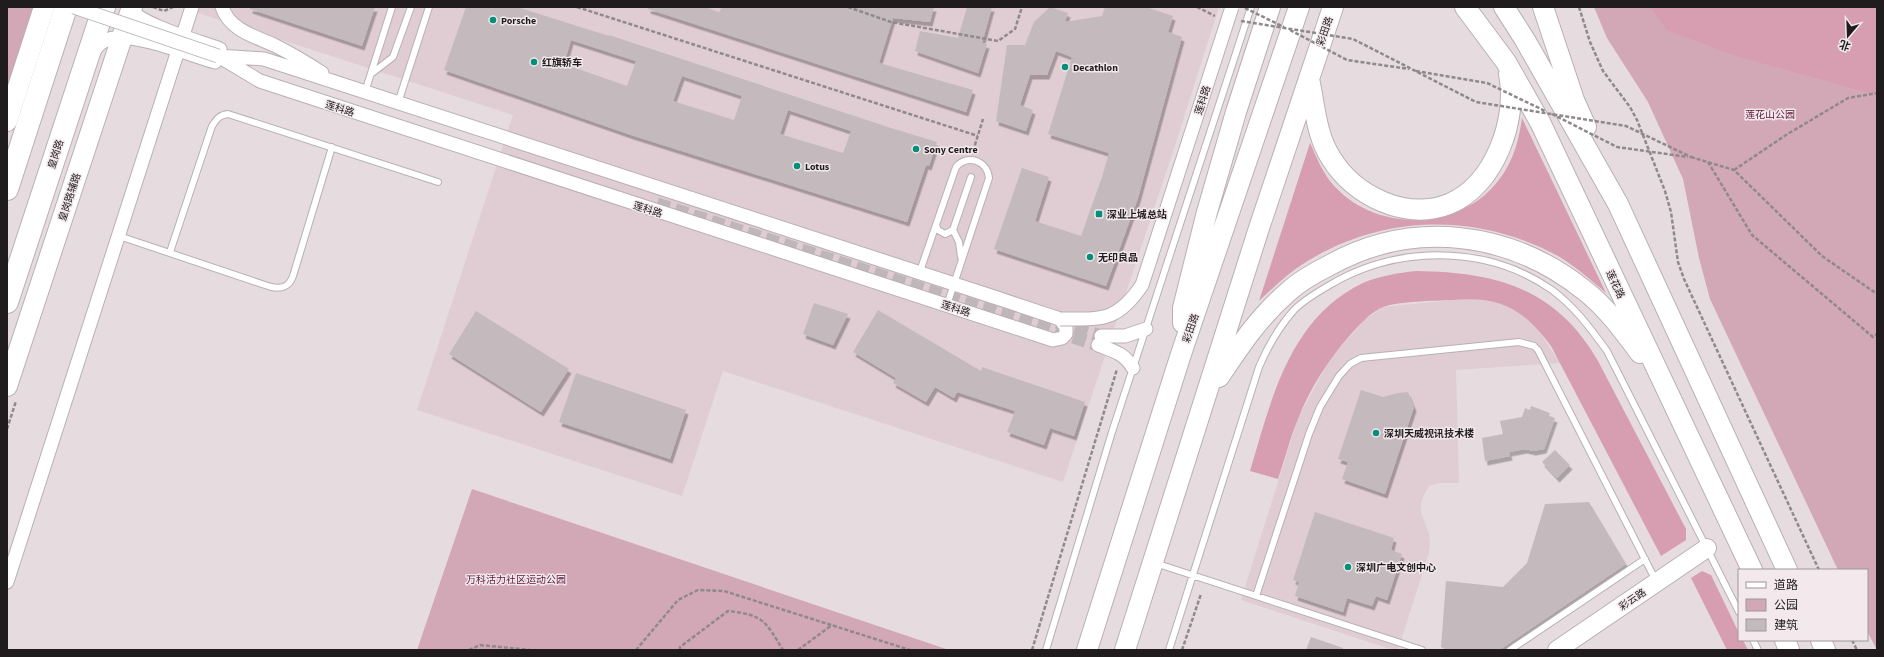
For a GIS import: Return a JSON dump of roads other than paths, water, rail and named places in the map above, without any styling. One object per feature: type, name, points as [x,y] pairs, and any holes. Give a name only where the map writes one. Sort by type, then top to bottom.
[{"type":"highway","points":[[7,189],[66,7]]},
{"type":"highway","name":"皇岗路","points":[[7,302],[104,7]]},
{"type":"main road","points":[[7,121],[44,7]]},
{"type":"main road","points":[[1182,354],[1183,308],[1207,212],[1236,112],[1270,7]]},
{"type":"main road","name":"彩田路","points":[[1087,650],[1182,354],[1299,7]]},
{"type":"main road","name":"彩田路","points":[[1125,650],[1309,77],[1333,7]]},
{"type":"main road","name":"莲花路","points":[[1466,7],[1506,62],[1540,122],[1752,569]]},
{"type":"main road","points":[[1504,7],[1525,40],[1618,204]]},
{"type":"main road","points":[[1543,7],[1574,100],[1618,204],[1787,569]]},
{"type":"main road","name":"皇岗路辅路","points":[[7,386],[122,37],[130,8]]},
{"type":"main road","points":[[1309,77],[1317,122],[1326,149],[1336,166],[1348,180],[1364,193],[1381,201],[1410,208],[1430,208],[1449,204],[1467,193],[1485,174],[1495,158],[1504,136],[1511,104],[1510,81],[1506,62]]},
{"type":"main road","points":[[1207,395],[1244,339],[1266,312],[1290,290],[1313,274],[1341,259],[1369,247],[1396,240],[1422,236],[1448,236],[1477,240],[1506,248],[1532,258],[1556,270],[1584,290],[1607,312],[1663,382]]},
{"type":"main road","points":[[1786,641],[1790,650]]},
{"type":"street","name":"莲科路","points":[[74,7],[218,56]]},
{"type":"street","points":[[222,7],[231,23],[241,31],[276,46],[339,83]]},
{"type":"street","name":"莲科路","points":[[84,69],[96,47],[112,38],[122,37],[142,40],[179,51],[218,56],[264,59],[1060,319],[1097,318],[1112,315],[1129,303],[1142,285],[1232,7]]},
{"type":"street","name":"莲科路","points":[[130,8],[148,22],[184,36],[260,82],[1053,340],[1062,338],[1066,334],[1066,327],[1060,319]]},
{"type":"street","points":[[7,582],[184,36],[190,13]]},
{"type":"street","points":[[1133,368],[1127,358],[1100,341],[1125,336],[1146,329]]},
{"type":"street","name":"彩云路","points":[[1557,650],[1707,548]]},
{"type":"lane","points":[[365,92],[392,7]]},
{"type":"lane","points":[[371,74],[393,57],[411,7]]},
{"type":"lane","points":[[398,103],[429,7]]},
{"type":"lane","points":[[1046,650],[1133,368],[1251,7]]},
{"type":"lane","points":[[170,252],[212,126],[218,117],[228,114],[438,182]]},
{"type":"lane","points":[[119,236],[271,286],[279,288],[286,286],[293,276],[332,147]]},
{"type":"lane","points":[[920,274],[956,167],[961,161],[970,159],[982,164],[988,171],[989,178],[947,305]]},
{"type":"lane","points":[[936,225],[938,230],[945,234],[953,230],[971,177]]},
{"type":"lane","points":[[953,230],[959,242],[962,259]]},
{"type":"lane","points":[[1169,650],[1259,367],[1275,334],[1286,320],[1309,298],[1357,270],[1377,263],[1441,254],[1488,262],[1530,277],[1552,290],[1588,326],[1607,351],[1738,610]]},
{"type":"lane","points":[[1256,596],[1309,434],[1320,406],[1329,390],[1350,364],[1361,358],[1519,342],[1528,343],[1538,350],[1657,582]]},
{"type":"lane","points":[[1510,650],[1645,559]]},
{"type":"lane","points":[[1153,562],[1422,650]]},
{"type":"lane","points":[[1754,641],[1758,650]]},
{"type":"tunnel","points":[[657,204],[1098,345]]},
{"type":"tunnel","points":[[1057,322],[1101,336]]},
{"type":"place","name":"Porsche","points":[[493,20]]},
{"type":"place","name":"红旗轿车","points":[[534,62]]},
{"type":"place","name":"Decathlon","points":[[1065,67]]},
{"type":"place","name":"Sony Centre","points":[[916,149]]},
{"type":"place","name":"Lotus","points":[[797,166]]},
{"type":"place","name":"深业上城总站","points":[[1099,214]]},
{"type":"place","name":"无印良品","points":[[1090,257]]},
{"type":"place","name":"深圳天威视讯技术楼","points":[[1376,433]]},
{"type":"place","name":"深圳广电文创中心","points":[[1348,567]]},
{"type":"park label","name":"莲花山公园","points":[[1770,114]]},
{"type":"park label","name":"万科活力社区运动公园","points":[[516,579]]}]
